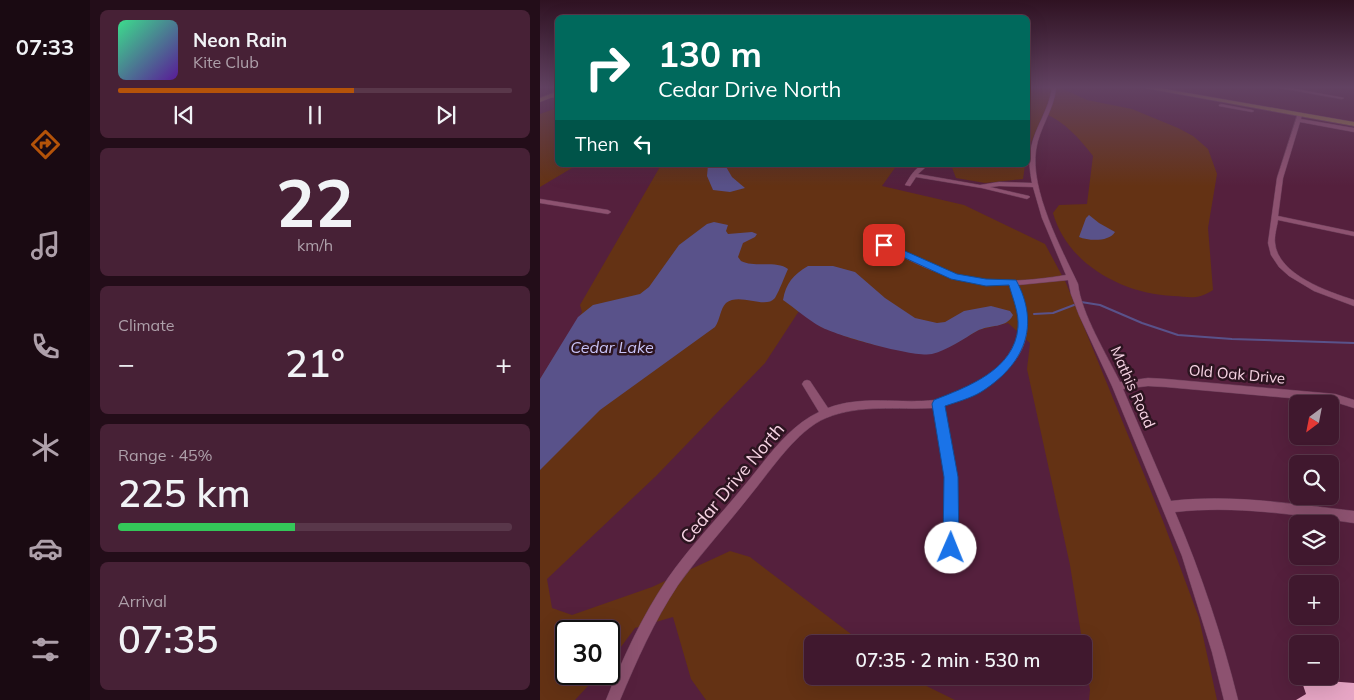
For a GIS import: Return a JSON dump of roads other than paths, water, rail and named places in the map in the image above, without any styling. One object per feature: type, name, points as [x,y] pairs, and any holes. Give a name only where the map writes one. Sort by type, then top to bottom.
[{"type":"main road","points":[[1328,121],[1354,124]]},
{"type":"street","name":"Mathis Road","points":[[1045,121],[1033,150],[1035,185],[1084,315],[1117,386],[1168,507],[1202,595],[1231,700]]},
{"type":"street","points":[[1298,121],[1280,178],[1271,245],[1275,256],[1299,279],[1354,303]]},
{"type":"street","points":[[1315,121],[1354,130]]},
{"type":"street","points":[[908,186],[914,175],[923,167]]},
{"type":"street","points":[[914,175],[1027,196]]},
{"type":"street","points":[[980,187],[999,184],[1035,185]]},
{"type":"street","points":[[540,201],[608,212]]},
{"type":"street","points":[[1274,217],[1354,234]]},
{"type":"street","points":[[884,245],[955,277],[986,282],[1013,282],[1071,277]]},
{"type":"street","name":"Cedar Drive North","points":[[613,700],[638,642],[674,581],[704,541],[785,445],[806,426],[837,409],[861,404],[938,404],[963,395],[987,382],[1004,368],[1016,352],[1022,336],[1024,321],[1013,282]]},
{"type":"street","name":"Old Oak Drive","points":[[1117,386],[1148,382],[1166,383],[1335,398],[1354,404]]},
{"type":"street","points":[[807,384],[826,414]]},
{"type":"street","points":[[938,404],[951,477],[951,548]]},
{"type":"street","points":[[1168,507],[1206,503],[1241,504],[1354,517]]},
{"type":"water","points":[[708,167],[726,167],[732,177],[745,188],[730,192],[713,190],[707,176]]},
{"type":"water","points":[[1089,215],[1115,232],[1108,238],[1098,240],[1079,237]]},
{"type":"water","name":"Cedar Lake","points":[[714,222],[728,225],[726,231],[728,234],[752,232],[757,234],[743,243],[738,257],[741,261],[753,264],[778,265],[788,269],[775,298],[765,302],[738,299],[726,303],[722,308],[715,327],[600,410],[540,470],[540,379],[578,317],[593,305],[640,294],[649,287],[679,245],[707,224]]},
{"type":"water","points":[[808,266],[833,266],[855,272],[885,298],[915,318],[937,323],[945,322],[964,311],[991,306],[1010,311],[1013,315],[1002,324],[977,331],[950,347],[932,354],[894,350],[859,341],[821,327],[783,300],[791,280]]},
{"type":"waterway","points":[[1081,302],[1100,305],[1142,323],[1178,335],[1232,339],[1354,343]]},
{"type":"waterway","points":[[1034,314],[1053,313],[1074,305]]}]
